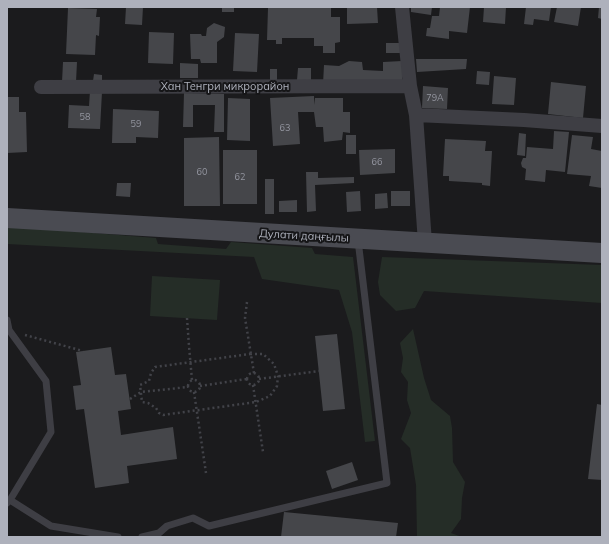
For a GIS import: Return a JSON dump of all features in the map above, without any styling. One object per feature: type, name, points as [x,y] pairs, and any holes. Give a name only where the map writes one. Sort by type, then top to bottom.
[{"type":"main road","name":"Дулати даңғылы","points":[[7,218],[602,253]]},
{"type":"street","points":[[402,7],[410,86],[416,115],[425,243]]},
{"type":"street","name":"Хан Тенгри микрорайон","points":[[41,87],[410,86]]},
{"type":"street","points":[[416,115],[524,120],[602,126]]},
{"type":"lane","points":[[142,537],[159,532],[167,526],[193,518],[209,526],[387,482],[358,239]]},
{"type":"lane","points":[[7,320],[9,330],[46,381],[51,432],[8,501],[51,526],[118,537]]},
{"type":"path","points":[[247,302],[245,318],[250,354],[254,373],[258,375],[259,379]]},
{"type":"path","points":[[187,318],[192,380],[189,382],[188,387]]},
{"type":"path","points":[[9,330],[83,351]]},
{"type":"path","points":[[250,354],[263,354],[274,364],[278,376],[277,386],[270,396],[256,402],[163,415],[148,403],[142,402],[140,385],[149,381],[151,373],[155,367],[250,354]]},
{"type":"path","points":[[259,379],[319,371]]},
{"type":"path","points":[[200,386],[247,379],[250,374],[254,373]]},
{"type":"path","points":[[247,379],[253,386],[263,452]]},
{"type":"path","points":[[253,386],[257,384],[259,379]]},
{"type":"path","points":[[192,380],[197,380],[200,386]]},
{"type":"path","points":[[194,392],[198,391],[200,386]]},
{"type":"path","points":[[130,399],[140,392],[188,387]]},
{"type":"path","points":[[188,387],[190,391],[194,392]]},
{"type":"path","points":[[194,392],[206,472]]},
{"type":"shaded area","points":[[7,226],[156,238],[158,244],[226,249],[231,242],[312,248],[315,254],[353,257],[375,441],[365,442],[352,332],[339,290],[262,279],[254,257],[7,244]]},
{"type":"shaded area","points":[[382,257],[602,265],[602,303],[424,291],[415,308],[396,311],[380,295],[378,282]]},
{"type":"shaded area","points":[[152,276],[220,280],[217,320],[150,316]]},
{"type":"shaded area","points":[[413,329],[424,378],[431,400],[450,416],[452,428],[453,462],[465,482],[462,498],[461,519],[451,533],[462,537],[417,537],[416,485],[410,448],[401,439],[411,413],[407,400],[408,382],[401,372],[403,358],[400,343]]},
{"type":"building","points":[[126,7],[143,7],[142,25],[125,24]]},
{"type":"building","points":[[222,7],[234,7],[234,12],[222,12]]},
{"type":"building","points":[[331,7],[331,17],[340,17],[340,42],[335,43],[335,53],[323,53],[323,46],[314,46],[314,38],[282,38],[282,44],[276,44],[276,40],[267,40],[268,8]]},
{"type":"building","points":[[347,7],[377,7],[378,23],[347,24]]},
{"type":"building","points":[[411,7],[432,7],[431,15],[411,12]]},
{"type":"building","points":[[440,7],[470,7],[467,33],[449,31],[449,39],[426,36],[427,28],[430,28],[432,16],[439,16]]},
{"type":"building","points":[[484,7],[506,7],[505,24],[483,22]]},
{"type":"building","points":[[526,7],[551,7],[549,21],[534,19],[533,25],[524,24]]},
{"type":"building","points":[[557,7],[581,7],[578,26],[554,22]]},
{"type":"building","points":[[599,7],[602,7],[602,19],[598,18]]},
{"type":"building","points":[[68,8],[97,9],[96,17],[100,17],[99,36],[96,35],[95,55],[66,54]]},
{"type":"building","points":[[214,23],[225,27],[224,37],[217,42],[217,63],[201,63],[200,59],[191,59],[190,34],[201,34],[202,36],[206,36],[207,28]]},
{"type":"building","points":[[149,32],[174,33],[173,64],[148,63]]},
{"type":"building","points":[[235,33],[259,34],[257,72],[233,71]]},
{"type":"building","points":[[386,43],[400,43],[400,53],[386,53]]},
{"type":"building","points":[[416,59],[467,59],[466,69],[417,72]]},
{"type":"building","points":[[349,61],[362,62],[363,70],[383,71],[383,62],[402,61],[402,83],[323,84],[324,65],[339,66]]},
{"type":"building","points":[[63,62],[77,62],[76,82],[62,82]]},
{"type":"building","points":[[180,63],[198,64],[198,78],[180,78]]},
{"type":"building","points":[[298,68],[311,68],[311,81],[297,80]]},
{"type":"building","points":[[270,69],[277,69],[277,82],[270,82]]},
{"type":"building","points":[[477,71],[490,72],[489,85],[476,84]]},
{"type":"building","points":[[94,74],[102,75],[102,81],[93,81]]},
{"type":"building","points":[[494,76],[516,78],[514,105],[492,104]]},
{"type":"building","points":[[551,82],[586,86],[583,118],[548,114]]},
{"type":"building","points":[[423,86],[448,88],[447,109],[422,108]]},
{"type":"building","points":[[90,91],[102,92],[100,129],[68,128],[69,105],[89,106]]},
{"type":"building","points":[[184,93],[224,94],[224,132],[214,132],[215,105],[193,105],[193,127],[183,127]]},
{"type":"building","points":[[314,96],[314,105],[315,98],[343,98],[343,112],[350,112],[350,133],[343,132],[342,140],[324,142],[323,127],[316,127],[314,112],[298,112],[300,144],[273,146],[270,98]]},
{"type":"building","points":[[7,97],[19,97],[19,112],[26,112],[27,152],[7,153]]},
{"type":"building","points":[[228,98],[250,99],[250,141],[227,140]]},
{"type":"building","points":[[113,109],[159,111],[158,138],[136,137],[136,143],[112,143]]},
{"type":"building","points":[[554,131],[569,132],[565,172],[546,170],[545,182],[525,180],[526,169],[522,167],[521,163],[523,158],[526,158],[527,147],[553,149]]},
{"type":"building","points":[[519,133],[526,134],[525,156],[517,155]]},
{"type":"building","points":[[346,135],[356,135],[356,154],[346,154]]},
{"type":"building","points":[[572,135],[593,137],[591,149],[602,151],[602,188],[589,186],[591,176],[567,174]]},
{"type":"building","points":[[219,137],[220,206],[184,206],[184,138]]},
{"type":"building","points":[[445,139],[486,141],[485,151],[492,151],[490,186],[482,185],[482,183],[449,181],[449,176],[443,176]]},
{"type":"building","points":[[395,149],[395,173],[360,175],[359,150]]},
{"type":"building","points":[[223,150],[257,150],[257,204],[223,204]]},
{"type":"building","points":[[306,172],[318,172],[318,178],[354,177],[354,183],[315,185],[316,211],[307,212]]},
{"type":"building","points":[[265,179],[274,179],[274,214],[265,214]]},
{"type":"building","points":[[117,183],[131,183],[130,197],[116,196]]},
{"type":"building","points":[[360,191],[361,211],[347,212],[346,192]]},
{"type":"building","points":[[391,191],[410,191],[410,206],[391,206]]},
{"type":"building","points":[[387,193],[388,208],[375,209],[375,194]]},
{"type":"building","points":[[297,200],[297,212],[279,212],[279,201]]},
{"type":"building","points":[[337,334],[345,409],[323,411],[315,336]]},
{"type":"building","points":[[111,347],[115,375],[126,374],[131,409],[118,411],[121,435],[173,427],[177,459],[127,466],[129,483],[95,488],[84,409],[76,410],[73,386],[81,385],[76,352]]},
{"type":"building","points":[[597,404],[602,405],[602,480],[588,479]]},
{"type":"building","points":[[352,462],[358,480],[332,489],[326,471]]},
{"type":"building","points":[[284,512],[398,523],[396,537],[281,537]]}]
